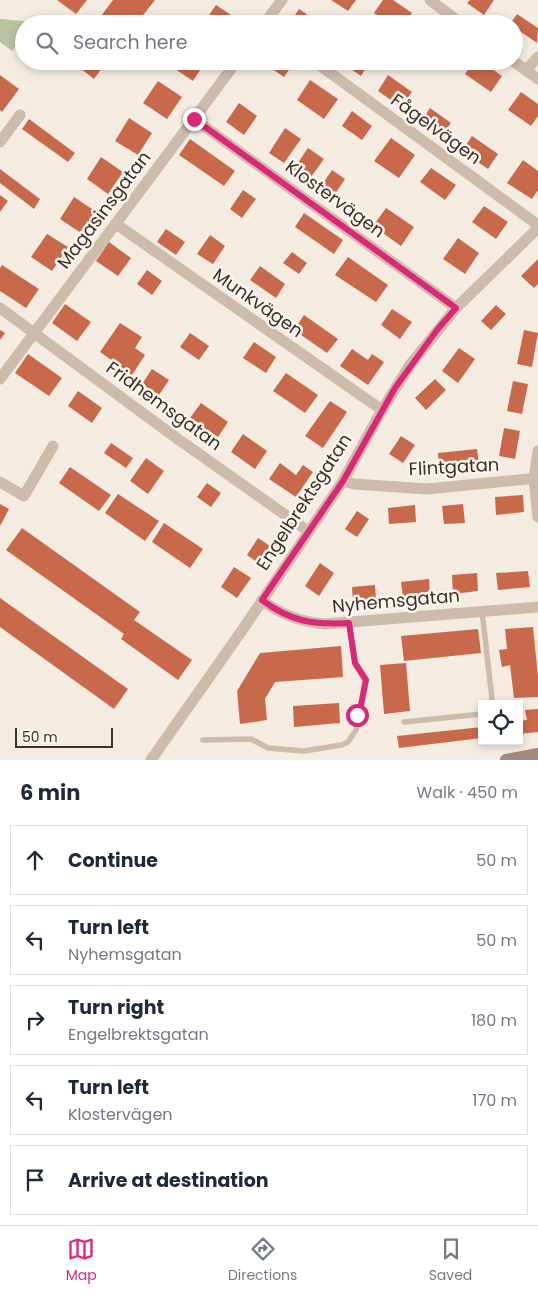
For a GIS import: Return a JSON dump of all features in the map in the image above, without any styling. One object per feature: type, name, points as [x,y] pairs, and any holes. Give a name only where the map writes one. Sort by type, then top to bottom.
[{"type":"street","points":[[271,15],[282,0]]},
{"type":"street","points":[[436,2],[451,15]]},
{"type":"street","points":[[526,70],[538,58]]},
{"type":"street","points":[[523,68],[538,79]]},
{"type":"street","name":"Magasinsgatan","points":[[0,379],[229,70]]},
{"type":"street","name":"Fågelvägen","points":[[326,70],[538,227]]},
{"type":"street","points":[[0,142],[20,115]]},
{"type":"street","name":"Klostervägen","points":[[194,119],[456,308]]},
{"type":"street","name":"Munkvägen","points":[[116,224],[382,410]]},
{"type":"street","name":"Engelbrektsgatan","points":[[151,760],[244,629],[343,481],[382,410],[410,365],[456,308],[538,227]]},
{"type":"street","name":"Fridhemsgatan","points":[[0,308],[308,531]]},
{"type":"street","points":[[0,482],[24,496],[52,446]]},
{"type":"street","points":[[538,451],[536,478],[538,517]]},
{"type":"street","name":"Flintgatan","points":[[343,481],[354,484],[427,489],[536,478]]},
{"type":"street","name":"Nyhemsgatan","points":[[262,600],[275,610],[306,622],[325,624],[538,607]]},
{"type":"street","points":[[506,760],[538,754]]},
{"type":"lane","points":[[482,611],[492,700]]},
{"type":"lane","points":[[203,740],[251,739],[268,748],[304,751],[342,746],[348,742],[356,730],[358,723],[357,715],[366,680],[355,663],[349,623]]},
{"type":"lane","points":[[404,722],[478,714]]},
{"type":"green space","points":[[0,19],[15,20],[15,47],[12,51],[0,42]]},
{"type":"building","points":[[57,0],[87,0],[76,14]]},
{"type":"building","points":[[113,0],[155,0],[143,15],[102,15]]},
{"type":"building","points":[[331,0],[356,0],[348,11]]},
{"type":"building","points":[[383,0],[393,0],[412,13],[411,15],[377,15],[374,13]]},
{"type":"building","points":[[470,0],[494,0],[484,15],[467,3]]},
{"type":"building","points":[[216,5],[231,15],[209,15]]},
{"type":"building","points":[[299,9],[308,15],[295,15]]},
{"type":"building","points":[[523,18],[538,28],[537,43],[523,33]]},
{"type":"building","points":[[82,70],[100,70],[94,79]]},
{"type":"building","points":[[176,70],[200,70],[193,81]]},
{"type":"building","points":[[274,70],[289,70],[284,77]]},
{"type":"building","points":[[352,70],[365,70],[361,76]]},
{"type":"building","points":[[468,70],[494,70],[502,76],[491,92],[465,74]]},
{"type":"building","points":[[0,75],[19,89],[2,112],[0,110]]},
{"type":"building","points":[[388,75],[412,92],[401,107],[378,91]]},
{"type":"building","points":[[310,80],[338,99],[324,119],[297,100]]},
{"type":"building","points":[[158,81],[182,97],[167,119],[143,103]]},
{"type":"building","points":[[521,92],[538,104],[538,116],[531,126],[508,110]]},
{"type":"building","points":[[239,103],[257,116],[244,135],[226,122]]},
{"type":"building","points":[[430,108],[451,123],[442,135],[422,121]]},
{"type":"building","points":[[352,111],[372,126],[362,140],[342,126]]},
{"type":"building","points":[[129,118],[152,133],[138,155],[115,141]]},
{"type":"building","points":[[29,119],[75,153],[68,162],[22,129]]},
{"type":"building","points":[[285,128],[301,139],[284,163],[269,153]]},
{"type":"building","points":[[472,136],[498,154],[488,169],[462,151]]},
{"type":"building","points":[[391,138],[415,155],[399,178],[374,161]]},
{"type":"building","points":[[190,139],[235,171],[224,186],[179,155]]},
{"type":"building","points":[[308,148],[324,159],[308,181],[293,170]]},
{"type":"building","points":[[101,157],[123,172],[108,194],[87,179]]},
{"type":"building","points":[[523,160],[538,171],[538,190],[532,199],[507,183]]},
{"type":"building","points":[[431,168],[456,185],[445,200],[420,182]]},
{"type":"building","points":[[0,169],[40,199],[34,209],[0,183]]},
{"type":"building","points":[[332,170],[345,179],[333,197],[320,188]]},
{"type":"building","points":[[243,190],[256,199],[242,218],[230,209]]},
{"type":"building","points":[[0,195],[8,201],[0,212]]},
{"type":"building","points":[[74,197],[95,211],[81,233],[60,219]]},
{"type":"building","points":[[484,206],[508,222],[496,239],[472,222]]},
{"type":"building","points":[[386,208],[414,227],[401,246],[373,226]]},
{"type":"building","points":[[304,213],[343,240],[334,254],[295,227]]},
{"type":"building","points":[[166,229],[185,242],[176,255],[157,242]]},
{"type":"building","points":[[47,234],[68,247],[52,271],[31,257]]},
{"type":"building","points":[[210,235],[225,246],[213,264],[197,254]]},
{"type":"building","points":[[458,238],[479,253],[465,274],[443,259]]},
{"type":"building","points":[[109,242],[131,258],[118,276],[96,261]]},
{"type":"building","points":[[292,252],[307,263],[299,274],[283,263]]},
{"type":"building","points":[[348,257],[388,285],[376,302],[335,275]]},
{"type":"building","points":[[538,259],[538,284],[534,288],[521,276]]},
{"type":"building","points":[[2,265],[39,289],[26,308],[0,291],[0,268]]},
{"type":"building","points":[[260,266],[285,284],[276,298],[250,280]]},
{"type":"building","points":[[147,270],[162,281],[152,295],[137,284]]},
{"type":"building","points":[[65,304],[91,322],[77,341],[52,323]]},
{"type":"building","points":[[496,305],[506,314],[491,330],[481,321]]},
{"type":"building","points":[[392,309],[412,322],[400,339],[381,325]]},
{"type":"building","points":[[304,315],[338,339],[327,353],[294,330]]},
{"type":"building","points":[[120,323],[142,337],[135,348],[145,355],[132,375],[100,352]]},
{"type":"building","points":[[0,330],[5,333],[0,340]]},
{"type":"building","points":[[524,330],[538,333],[532,367],[517,364]]},
{"type":"building","points":[[190,333],[209,346],[199,360],[180,347]]},
{"type":"building","points":[[254,342],[276,357],[266,373],[243,358]]},
{"type":"building","points":[[459,348],[475,359],[458,383],[442,371]]},
{"type":"building","points":[[352,349],[368,360],[372,354],[384,362],[368,385],[340,366]]},
{"type":"building","points":[[28,354],[62,378],[49,396],[15,373]]},
{"type":"building","points":[[152,369],[169,380],[159,395],[142,384]]},
{"type":"building","points":[[286,373],[318,395],[305,413],[273,391]]},
{"type":"building","points":[[435,379],[446,390],[426,410],[415,398]]},
{"type":"building","points":[[513,381],[528,384],[522,414],[507,411]]},
{"type":"building","points":[[78,391],[102,408],[92,423],[68,406]]},
{"type":"building","points":[[330,401],[347,412],[323,448],[305,436]]},
{"type":"building","points":[[201,403],[228,422],[218,437],[190,418]]},
{"type":"building","points":[[504,428],[520,431],[515,459],[499,456]]},
{"type":"building","points":[[243,434],[267,451],[255,469],[231,452]]},
{"type":"building","points":[[401,436],[415,445],[403,463],[389,454]]},
{"type":"building","points":[[111,443],[133,458],[126,468],[104,453]]},
{"type":"building","points":[[477,449],[479,464],[439,467],[438,453]]},
{"type":"building","points":[[146,458],[164,471],[148,494],[130,481]]},
{"type":"building","points":[[280,463],[296,475],[303,465],[313,472],[296,497],[269,479]]},
{"type":"building","points":[[70,467],[111,495],[99,511],[59,483]]},
{"type":"building","points":[[207,483],[221,493],[211,507],[197,497]]},
{"type":"building","points":[[118,494],[159,521],[145,541],[105,513]]},
{"type":"building","points":[[523,495],[524,512],[496,515],[495,497]]},
{"type":"building","points":[[0,504],[9,509],[0,526]]},
{"type":"building","points":[[463,504],[465,523],[444,524],[442,506]]},
{"type":"building","points":[[415,505],[416,522],[389,524],[388,508]]},
{"type":"building","points":[[357,511],[369,519],[357,537],[345,529]]},
{"type":"building","points":[[164,523],[203,549],[190,568],[152,542]]},
{"type":"building","points":[[22,528],[140,612],[134,620],[192,660],[178,680],[121,639],[124,634],[6,550]]},
{"type":"building","points":[[258,538],[270,546],[258,563],[247,555]]},
{"type":"building","points":[[320,563],[334,573],[319,596],[305,586]]},
{"type":"building","points":[[234,567],[251,578],[237,598],[221,587]]},
{"type":"building","points":[[528,571],[530,587],[498,590],[496,573]]},
{"type":"building","points":[[477,573],[478,591],[453,594],[452,575]]},
{"type":"building","points":[[429,579],[430,596],[403,598],[401,582]]},
{"type":"building","points":[[375,585],[376,600],[353,602],[352,587]]},
{"type":"building","points":[[0,598],[128,689],[114,709],[0,627]]},
{"type":"building","points":[[533,627],[538,697],[514,698],[510,665],[502,667],[499,650],[507,649],[505,629]]},
{"type":"building","points":[[478,629],[481,653],[404,661],[401,636]]},
{"type":"building","points":[[341,646],[343,677],[275,682],[265,699],[267,720],[240,724],[237,691],[260,653]]},
{"type":"building","points":[[406,663],[410,711],[384,714],[380,665]]},
{"type":"building","points":[[339,703],[340,723],[294,727],[293,706]]},
{"type":"building","points":[[538,709],[538,732],[523,734],[523,720],[527,720],[525,710]]},
{"type":"building","points":[[478,727],[478,738],[399,748],[397,736]]},
{"type":"route","points":[[194,119],[456,308],[410,365],[371,429],[343,481],[262,600],[275,610],[298,620],[325,624],[349,623],[355,663],[366,680],[365,690],[357,715]]}]
